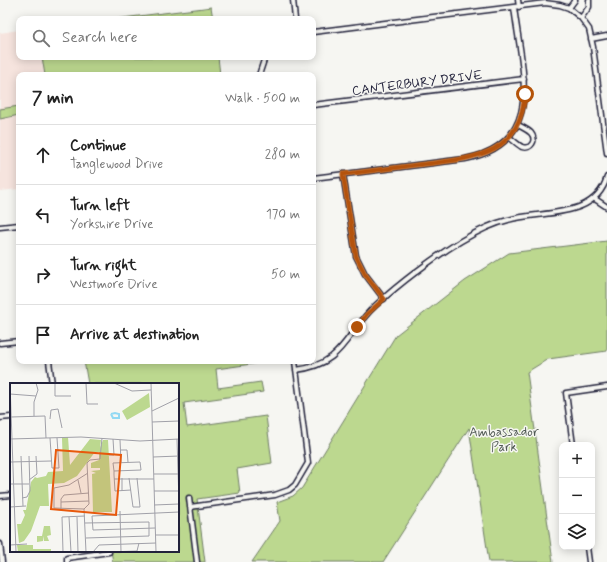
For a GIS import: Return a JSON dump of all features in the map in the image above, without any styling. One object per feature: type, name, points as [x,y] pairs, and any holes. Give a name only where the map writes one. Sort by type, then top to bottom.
[{"type":"street","points":[[293,0],[295,16]]},
{"type":"street","points":[[316,178],[474,157],[494,150],[510,137],[518,124],[524,104],[524,79],[517,7],[518,0]]},
{"type":"street","points":[[569,8],[575,0]]},
{"type":"street","points":[[581,18],[589,7],[589,0]]},
{"type":"street","points":[[316,32],[517,7],[554,4],[569,8],[581,18],[589,29],[607,153]]},
{"type":"street","points":[[591,39],[607,36]]},
{"type":"street","points":[[260,72],[263,60]]},
{"type":"street","name":"CANTERBURY DRIVE","points":[[316,105],[524,79]]},
{"type":"street","points":[[510,137],[524,147],[529,147],[532,144],[534,138],[518,124]]},
{"type":"street","points":[[343,174],[351,236],[356,256],[365,274],[384,299]]},
{"type":"street","points":[[296,370],[319,364],[336,354],[346,344],[364,318],[384,299],[445,251],[484,229],[521,216],[576,209],[595,199],[605,188],[607,177]]},
{"type":"street","points":[[595,199],[607,208]]},
{"type":"street","points":[[0,227],[16,225]]},
{"type":"street","points":[[0,343],[16,341]]},
{"type":"street","points":[[49,364],[52,383]]},
{"type":"street","points":[[190,508],[275,495],[289,490],[295,485],[308,463],[295,364]]},
{"type":"street","points":[[573,442],[566,393],[607,387]]},
{"type":"street","points":[[0,418],[10,417]]},
{"type":"street","points":[[0,496],[10,495]]},
{"type":"street","points":[[189,498],[197,562]]},
{"type":"street","points":[[0,544],[2,562]]},
{"type":"street","points":[[587,550],[589,562]]},
{"type":"street","points":[[67,562],[67,558],[109,552]]},
{"type":"shaded area","points":[[16,30],[16,60],[42,60],[44,72],[16,72],[16,189],[0,191],[0,33]]},
{"type":"green space","points":[[211,7],[212,16],[139,16]]},
{"type":"green space","points":[[42,60],[218,60],[220,72],[44,72]]},
{"type":"green space","points":[[16,106],[16,116],[0,119],[0,109]]},
{"type":"green space","name":"Ambassador Park","points":[[607,241],[607,351],[548,359],[527,372],[553,562],[489,562],[469,428],[383,562],[252,562],[280,521],[277,502],[293,496],[302,488],[396,335],[465,281],[509,253]]},
{"type":"green space","points":[[85,364],[252,364],[216,369],[218,388],[261,382],[263,392],[184,403],[187,427],[266,416],[272,463],[237,469],[240,493],[197,499],[205,562],[113,562],[111,552],[179,552],[179,383],[88,383]]},
{"type":"route","points":[[357,327],[367,314],[384,299],[365,274],[356,256],[352,242],[343,174],[464,159],[483,155],[498,148],[510,137],[518,124],[522,113],[525,94]]}]
